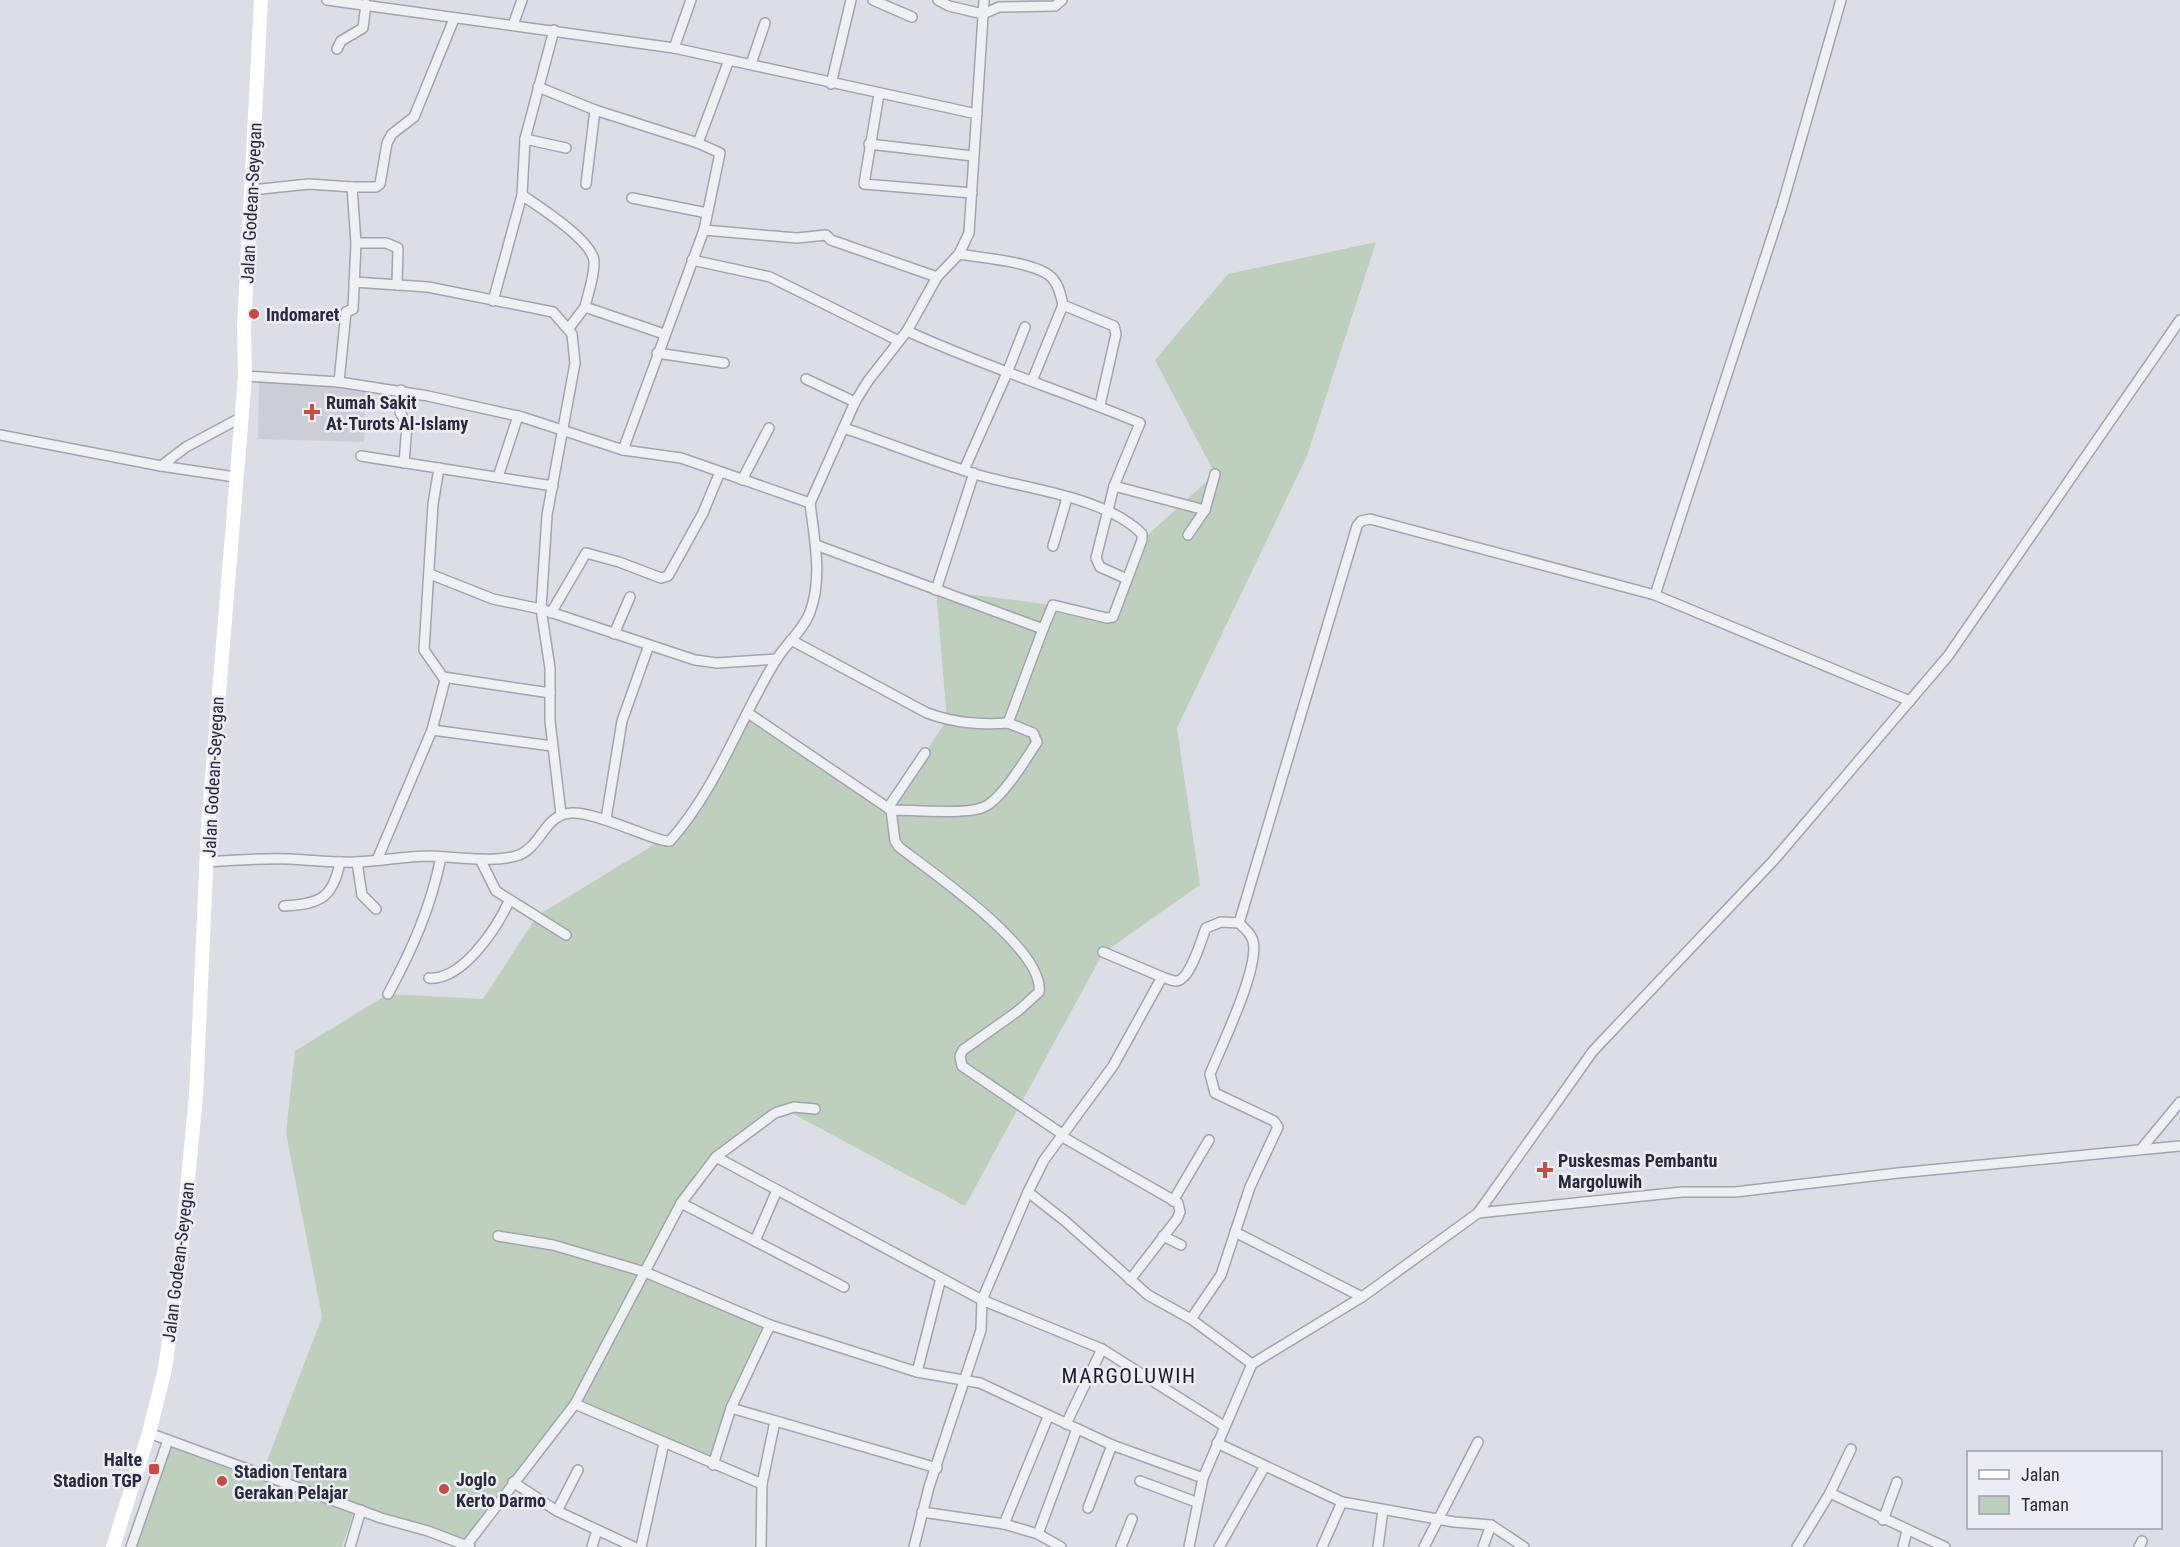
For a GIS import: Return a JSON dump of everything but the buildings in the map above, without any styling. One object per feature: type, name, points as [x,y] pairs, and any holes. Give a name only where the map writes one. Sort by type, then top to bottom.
[{"type":"main road","name":"Jalan Godean-Seyegan","points":[[113,1547],[149,1433],[165,1370],[191,1160],[208,827],[245,376],[244,327],[261,0]]},
{"type":"street","points":[[327,0],[674,48],[976,114]]},
{"type":"street","points":[[513,25],[522,0]]},
{"type":"street","points":[[674,48],[692,0]]},
{"type":"street","points":[[831,84],[850,0]]},
{"type":"street","points":[[873,0],[912,17]]},
{"type":"street","points":[[938,0],[949,6],[983,14],[999,7],[1055,6],[1062,0]]},
{"type":"street","points":[[208,862],[259,858],[357,862],[441,857],[480,859],[518,855],[533,846],[543,831],[561,814],[574,812],[606,819],[662,842],[670,841],[712,784],[777,659],[810,612],[815,586],[816,545],[810,503],[855,402],[908,330],[936,277],[959,254],[969,233],[984,0]]},
{"type":"street","points":[[1655,596],[1782,206],[1841,0]]},
{"type":"street","points":[[338,49],[341,41],[363,28],[366,4]]},
{"type":"street","points":[[252,190],[309,184],[352,187],[376,187],[380,184],[387,143],[392,134],[414,117],[454,19]]},
{"type":"street","points":[[751,64],[765,23]]},
{"type":"street","points":[[493,301],[522,195],[525,139],[554,30]]},
{"type":"street","points":[[698,143],[729,60]]},
{"type":"street","points":[[538,87],[596,110],[698,143],[720,153],[704,230],[657,352],[623,450]]},
{"type":"street","points":[[879,94],[863,182],[865,184],[972,192]]},
{"type":"street","points":[[586,183],[596,110]]},
{"type":"street","points":[[525,139],[566,148]]},
{"type":"street","points":[[869,144],[973,156]]},
{"type":"street","points":[[339,382],[346,312],[353,309],[356,243],[352,187]]},
{"type":"street","points":[[522,195],[564,226],[592,254],[594,262],[585,307],[569,328]]},
{"type":"street","points":[[632,198],[707,213]]},
{"type":"street","points":[[704,230],[797,238],[826,235],[831,240],[936,277]]},
{"type":"street","points":[[356,243],[386,243],[398,248],[397,285]]},
{"type":"street","points":[[959,254],[1020,264],[1046,272],[1059,289],[1063,305],[1032,381]]},
{"type":"street","points":[[692,260],[770,277],[899,341]]},
{"type":"street","points":[[354,282],[447,290],[553,312],[569,328],[575,346],[575,363],[561,429],[547,515],[540,609],[550,668],[552,746],[561,814]]},
{"type":"street","points":[[1063,305],[1099,319],[1116,330],[1100,405]]},
{"type":"street","points":[[585,307],[664,334]]},
{"type":"street","points":[[1192,1546],[1196,1502],[1203,1478],[1252,1364],[1362,1297],[1478,1213],[1593,1051],[1774,860],[1948,656],[2180,320]]},
{"type":"street","points":[[964,470],[1008,373],[1025,327]]},
{"type":"street","points":[[908,330],[1008,373],[1100,405],[1140,423],[1106,511],[1097,563],[1100,567],[1127,579]]},
{"type":"street","points":[[657,352],[724,363]]},
{"type":"street","points":[[245,376],[339,382],[401,390],[518,416],[623,450],[681,458],[810,503]]},
{"type":"street","points":[[806,379],[855,402]]},
{"type":"street","points":[[401,390],[400,412],[407,425],[404,463]]},
{"type":"street","points":[[498,477],[518,416]]},
{"type":"street","points":[[161,466],[186,447],[240,418]]},
{"type":"street","points":[[742,480],[769,428]]},
{"type":"street","points":[[844,428],[964,470],[1106,511],[1142,534],[1112,618],[1053,605],[1008,723]]},
{"type":"street","points":[[0,435],[161,466],[235,477]]},
{"type":"street","points":[[361,456],[553,486]]},
{"type":"street","points":[[376,860],[432,730],[444,686],[443,677],[424,650],[433,504],[439,468]]},
{"type":"street","points":[[551,613],[586,553],[619,562],[661,578],[668,576],[703,513],[720,472]]},
{"type":"street","points":[[936,590],[974,473]]},
{"type":"street","points":[[1188,535],[1205,510],[1215,474]]},
{"type":"street","points":[[1114,486],[1205,510]]},
{"type":"street","points":[[1053,546],[1067,498]]},
{"type":"street","points":[[1239,923],[1357,526],[1361,521],[1371,519],[1655,596],[1910,701]]},
{"type":"street","points":[[816,545],[1043,629]]},
{"type":"street","points":[[430,574],[493,599],[540,609],[695,660],[717,663],[777,659]]},
{"type":"street","points":[[614,634],[630,597]]},
{"type":"street","points":[[748,713],[890,809],[975,810],[989,805],[1037,742],[1033,733],[1008,723],[973,725],[927,713],[791,640]]},
{"type":"street","points":[[606,819],[622,721],[649,645]]},
{"type":"street","points":[[443,677],[550,693]]},
{"type":"street","points":[[432,730],[552,746]]},
{"type":"street","points":[[925,753],[890,809],[895,841],[899,847],[1003,927],[1038,976],[1039,992],[1018,1011],[963,1050],[960,1056],[962,1066],[1061,1135],[1178,1203],[1180,1212],[1130,1280]]},
{"type":"street","points":[[388,994],[409,955],[429,908],[441,857]]},
{"type":"street","points":[[480,859],[496,891],[566,935]]},
{"type":"street","points":[[284,906],[310,905],[321,898],[336,884],[340,862]]},
{"type":"street","points":[[357,862],[360,891],[376,909]]},
{"type":"street","points":[[429,978],[452,974],[495,928],[509,901]]},
{"type":"street","points":[[1103,952],[1162,977],[1178,981],[1189,970],[1206,928],[1210,924],[1239,923],[1252,936],[1254,958],[1210,1074],[1210,1084],[1215,1093],[1274,1121],[1278,1127],[1250,1187],[1221,1275],[1191,1319]]},
{"type":"street","points":[[914,1547],[922,1512],[981,1330],[982,1300],[1037,1171],[1113,1066],[1162,977]]},
{"type":"street","points":[[2142,1148],[2180,1102]]},
{"type":"street","points":[[149,1433],[467,1546],[513,1482],[575,1404],[681,1203],[716,1157],[775,1113],[794,1107],[815,1109]]},
{"type":"street","points":[[1173,1201],[1209,1140]]},
{"type":"street","points":[[1478,1213],[1682,1192],[1735,1192],[2142,1148],[2180,1146]]},
{"type":"street","points":[[716,1157],[982,1300],[1102,1349],[1224,1425]]},
{"type":"street","points":[[755,1241],[777,1190]]},
{"type":"street","points":[[1028,1192],[1105,1255],[1148,1295],[1191,1319],[1252,1364]]},
{"type":"street","points":[[681,1203],[844,1287]]},
{"type":"street","points":[[1235,1232],[1362,1297]]},
{"type":"street","points":[[498,1236],[553,1245],[645,1272],[770,1325],[917,1372],[980,1383],[1112,1445],[1203,1478]]},
{"type":"street","points":[[1163,1236],[1181,1245]]},
{"type":"street","points":[[917,1372],[941,1278]]},
{"type":"street","points":[[713,1465],[731,1408],[770,1325]]},
{"type":"street","points":[[1066,1424],[1102,1349]]},
{"type":"street","points":[[575,1404],[713,1465],[762,1484]]},
{"type":"street","points":[[731,1408],[937,1468]]},
{"type":"street","points":[[1004,1524],[1048,1416]]},
{"type":"street","points":[[761,1547],[762,1484],[775,1421]]},
{"type":"street","points":[[1038,1534],[1077,1429]]},
{"type":"street","points":[[131,1547],[168,1440]]},
{"type":"street","points":[[1424,1547],[1478,1442]]},
{"type":"street","points":[[641,1547],[664,1443]]},
{"type":"street","points":[[1217,1443],[1342,1502],[1437,1519],[1491,1525],[1524,1547]]},
{"type":"street","points":[[1088,1508],[1112,1445]]},
{"type":"street","points":[[1797,1547],[1830,1493],[1851,1449]]},
{"type":"street","points":[[1219,1547],[1265,1466]]},
{"type":"street","points":[[557,1511],[579,1470]]},
{"type":"street","points":[[1140,1481],[1196,1502]]},
{"type":"street","points":[[513,1482],[557,1511],[634,1547]]},
{"type":"street","points":[[1883,1520],[1897,1482]]},
{"type":"street","points":[[1830,1493],[1883,1520],[1945,1547]]},
{"type":"street","points":[[1323,1547],[1342,1502]]},
{"type":"street","points":[[350,1547],[361,1510]]},
{"type":"street","points":[[1379,1547],[1383,1510]]},
{"type":"street","points":[[922,1512],[1004,1524],[1038,1534],[1060,1547]]},
{"type":"street","points":[[1120,1547],[1132,1519]]},
{"type":"street","points":[[1483,1547],[1491,1525]]},
{"type":"street","points":[[592,1547],[597,1530]]},
{"type":"street","points":[[1903,1547],[1907,1531]]},
{"type":"shaded area","name":"Rumah Sakit At-Turots Al-Islamy","points":[[259,382],[366,385],[364,442],[258,439]]},
{"type":"green space","points":[[1376,242],[1307,456],[1177,728],[1200,885],[1103,953],[965,1206],[784,1109],[716,1157],[681,1203],[645,1271],[773,1325],[713,1465],[575,1404],[466,1545],[262,1474],[322,1317],[286,1133],[295,1051],[388,994],[483,999],[537,916],[681,828],[748,713],[888,808],[947,720],[936,590],[1053,605],[1107,618],[1142,540],[1215,474],[1155,360],[1228,274]]},
{"type":"green space","name":"Stadion Tentara Gerakan Pelajar","points":[[168,1440],[353,1514],[342,1547],[131,1547]]},
{"type":"place","name":"Indomaret","points":[[254,314]]},
{"type":"place","name":"Rumah Sakit At-Turots Al-Islamy","points":[[312,412]]},
{"type":"place","name":"Puskesmas Pembantu Margoluwih","points":[[1545,1170]]},
{"type":"place","name":"Halte Stadion TGP","points":[[154,1469]]},
{"type":"place","name":"Stadion Tentara Gerakan Pelajar","points":[[222,1481]]},
{"type":"place","name":"Joglo Kerto Darmo","points":[[444,1489]]},
{"type":"district","name":"MARGOLUWIH","points":[[1129,1376]]}]
